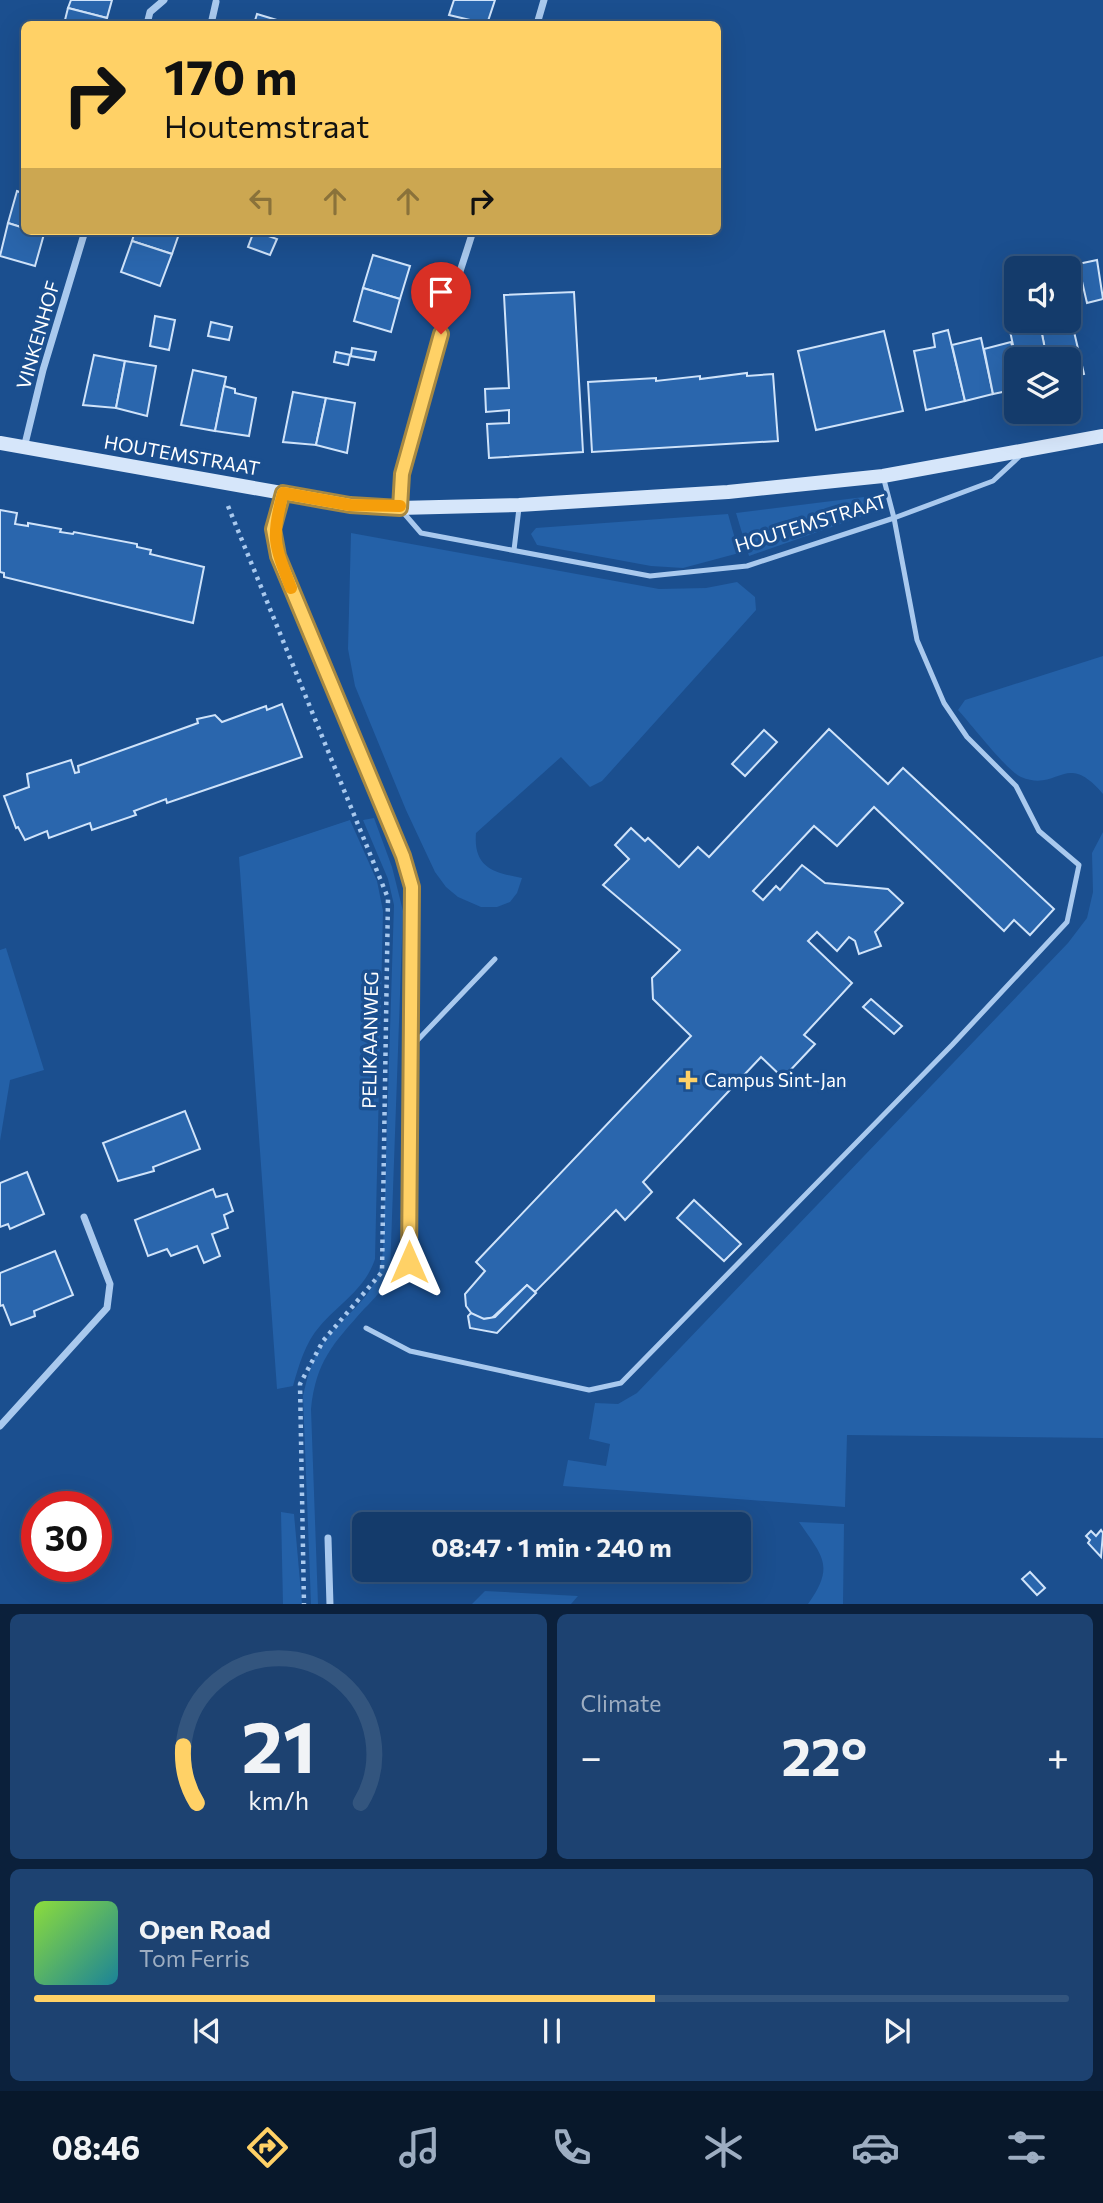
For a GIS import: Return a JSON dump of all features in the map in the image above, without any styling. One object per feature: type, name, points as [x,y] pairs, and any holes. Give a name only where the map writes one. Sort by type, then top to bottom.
[{"type":"street","points":[[148,21],[150,12],[164,0]]},
{"type":"street","points":[[538,21],[544,0]]},
{"type":"street","points":[[212,21],[215,1]]},
{"type":"street","name":"VINKENHOF","points":[[23,448],[43,370],[84,235]]},
{"type":"street","points":[[400,508],[402,474],[425,385],[472,235]]},
{"type":"street","name":"HOUTEMSTRAAT","points":[[0,443],[350,505],[400,508],[519,505],[728,492],[883,476],[1023,453],[1103,436]]},
{"type":"street","points":[[283,493],[273,529],[278,556],[403,856],[412,887],[409,1262]]},
{"type":"street","points":[[0,1426],[107,1308],[110,1284],[84,1217]]},
{"type":"street","points":[[328,1538],[330,1604]]},
{"type":"lane","name":"HOUTEMSTRAAT","points":[[400,508],[421,533],[650,576],[747,566],[894,518],[993,481],[1023,453]]},
{"type":"lane","points":[[366,1328],[410,1351],[589,1390],[621,1383],[952,1045],[1067,922],[1079,865],[1039,831],[1016,786],[967,737],[944,704],[917,640],[894,518],[883,476]]},
{"type":"lane","points":[[514,550],[519,505]]},
{"type":"lane","points":[[411,1047],[495,959]]},
{"type":"path","name":"PELIKAANWEG","points":[[223,481],[231,517],[388,898],[382,1272],[323,1341],[300,1384],[304,1604]]},
{"type":"shaded area","points":[[864,497],[872,508],[866,515],[749,556],[736,513]]},
{"type":"shaded area","points":[[728,514],[739,553],[683,568],[651,566],[537,545],[531,534],[536,528]]},
{"type":"shaded area","points":[[351,533],[659,589],[706,588],[737,582],[755,597],[756,610],[602,781],[590,787],[561,757],[476,833],[478,854],[488,867],[522,878],[517,893],[510,902],[497,907],[481,907],[458,897],[435,872],[406,810],[355,686],[348,649]]},
{"type":"shaded area","points":[[1103,656],[1103,794],[1090,781],[1070,773],[1044,780],[1021,777],[998,757],[958,710],[965,700]]},
{"type":"shaded area","points":[[374,818],[392,867],[403,911],[390,1273],[379,1292],[328,1354],[313,1392],[311,1409],[318,1604],[311,1604],[303,1396],[318,1351],[368,1293],[380,1268],[383,1251],[394,905],[388,879],[363,820]]},
{"type":"shaded area","points":[[350,820],[377,881],[383,911],[375,1259],[365,1279],[310,1340],[293,1386],[277,1389],[239,857]]},
{"type":"shaded area","points":[[1103,832],[1103,1438],[847,1435],[845,1507],[563,1486],[568,1460],[606,1466],[610,1444],[589,1439],[595,1403],[618,1404],[637,1393],[1068,943],[1087,918],[1093,892],[1092,853]]},
{"type":"shaded area","points":[[6,948],[44,1070],[10,1080],[0,1141],[0,950]]},
{"type":"shaded area","points":[[281,1512],[294,1514],[302,1604],[283,1604]]},
{"type":"shaded area","points":[[799,1522],[844,1524],[843,1604],[808,1604],[821,1580],[823,1562]]},
{"type":"shaded area","points":[[485,1591],[578,1596],[571,1604],[472,1604]]},
{"type":"building","points":[[71,0],[112,0],[107,18],[68,8]]},
{"type":"building","points":[[454,0],[495,0],[488,21],[449,15]]},
{"type":"building","points":[[68,8],[107,18],[106,21],[65,21]]},
{"type":"building","points":[[257,14],[280,21],[255,21]]},
{"type":"building","points":[[17,191],[21,193],[21,227],[8,223]]},
{"type":"building","points":[[8,223],[21,227],[21,235],[44,235],[35,266],[0,256]]},
{"type":"building","points":[[134,235],[179,235],[172,254],[132,241]]},
{"type":"building","points":[[252,235],[277,239],[270,255],[248,247]]},
{"type":"building","points":[[132,241],[172,254],[160,286],[121,272]]},
{"type":"building","points":[[373,255],[410,266],[400,299],[363,288]]},
{"type":"building","points":[[1097,260],[1103,299],[1087,303],[1081,263]]},
{"type":"building","points":[[363,288],[400,299],[391,332],[354,321]]},
{"type":"building","points":[[574,292],[583,452],[489,458],[487,424],[509,423],[509,410],[486,412],[485,389],[509,388],[504,295]]},
{"type":"building","points":[[155,316],[175,320],[169,350],[150,346]]},
{"type":"building","points":[[211,322],[232,327],[229,340],[208,336]]},
{"type":"building","points":[[948,330],[965,401],[926,410],[914,351],[935,347],[933,334]]},
{"type":"building","points":[[884,331],[903,411],[816,430],[798,351]]},
{"type":"building","points":[[1010,333],[1042,333],[1045,347],[1013,347]]},
{"type":"building","points":[[1042,333],[1074,333],[1078,347],[1045,347]]},
{"type":"building","points":[[981,338],[993,394],[965,401],[952,345]]},
{"type":"building","points":[[1011,342],[1012,347],[1004,347],[1004,392],[993,394],[984,349]]},
{"type":"building","points":[[352,348],[376,352],[374,360],[350,356],[348,365],[334,362],[336,352],[351,355]]},
{"type":"building","points":[[94,355],[125,361],[116,408],[83,405]]},
{"type":"building","points":[[125,361],[156,366],[147,416],[116,408]]},
{"type":"building","points":[[193,370],[226,377],[215,431],[181,425]]},
{"type":"building","points":[[747,373],[747,376],[773,374],[778,441],[592,452],[588,382],[656,378],[656,381],[700,376],[700,379]]},
{"type":"building","points":[[224,386],[235,389],[235,393],[256,398],[249,436],[215,431]]},
{"type":"building","points":[[293,392],[326,398],[316,445],[283,442]]},
{"type":"building","points":[[326,398],[355,403],[347,453],[316,445]]},
{"type":"building","points":[[0,510],[17,513],[15,524],[28,526],[28,523],[61,529],[60,532],[74,532],[137,544],[137,547],[151,550],[150,554],[204,567],[193,623],[4,577],[4,573],[0,572]]},
{"type":"building","points":[[282,704],[302,757],[167,803],[166,799],[134,811],[136,815],[92,830],[90,823],[49,838],[47,831],[25,840],[18,827],[16,828],[4,796],[29,787],[27,774],[71,760],[75,773],[79,772],[78,766],[198,723],[197,719],[215,715],[222,722],[266,706],[267,710]]},
{"type":"building","points":[[829,729],[888,784],[903,768],[1054,909],[1030,935],[1014,920],[1004,931],[874,807],[837,846],[814,826],[753,891],[763,900],[776,886],[780,890],[802,865],[825,883],[888,889],[903,903],[875,932],[881,946],[859,954],[855,941],[849,937],[837,951],[817,932],[808,941],[852,983],[804,1035],[815,1044],[783,1078],[761,1057],[643,1182],[652,1192],[625,1220],[616,1210],[535,1292],[527,1285],[492,1318],[482,1319],[472,1314],[466,1306],[465,1294],[485,1271],[476,1262],[691,1036],[653,999],[652,978],[680,950],[603,885],[629,859],[615,845],[631,828],[645,841],[648,838],[679,867],[698,847],[709,857]]},
{"type":"building","points":[[764,730],[777,742],[745,776],[732,764]]},
{"type":"building","points":[[871,999],[902,1026],[894,1034],[863,1007]]},
{"type":"building","points":[[185,1111],[200,1149],[153,1167],[154,1171],[118,1181],[103,1143]]},
{"type":"building","points":[[27,1172],[44,1214],[10,1229],[8,1224],[0,1227],[0,1183]]},
{"type":"building","points":[[213,1189],[216,1197],[227,1194],[233,1211],[224,1215],[228,1228],[212,1234],[220,1256],[204,1263],[197,1246],[171,1256],[167,1249],[148,1256],[135,1220]]},
{"type":"building","points":[[694,1200],[741,1244],[724,1261],[677,1218]]},
{"type":"building","points":[[55,1251],[73,1295],[34,1311],[35,1316],[11,1325],[3,1305],[0,1306],[0,1273]]},
{"type":"building","points":[[527,1285],[536,1293],[497,1333],[470,1328],[468,1316],[471,1313],[484,1319],[495,1317]]},
{"type":"building","points":[[1101,1530],[1101,1557],[1088,1543],[1090,1540],[1086,1536],[1091,1531],[1096,1536]]},
{"type":"building","points":[[1030,1572],[1045,1588],[1037,1595],[1022,1579]]},
{"type":"slow traffic","points":[[291,588],[278,556],[273,529],[283,493],[350,505],[400,506]]},
{"type":"place","name":"Campus Sint-Jan","points":[[688,1080]]},
{"type":"route","points":[[409,1262],[412,887],[403,856],[278,556],[273,529],[283,493],[350,505],[400,508],[402,474],[441,334]]}]
